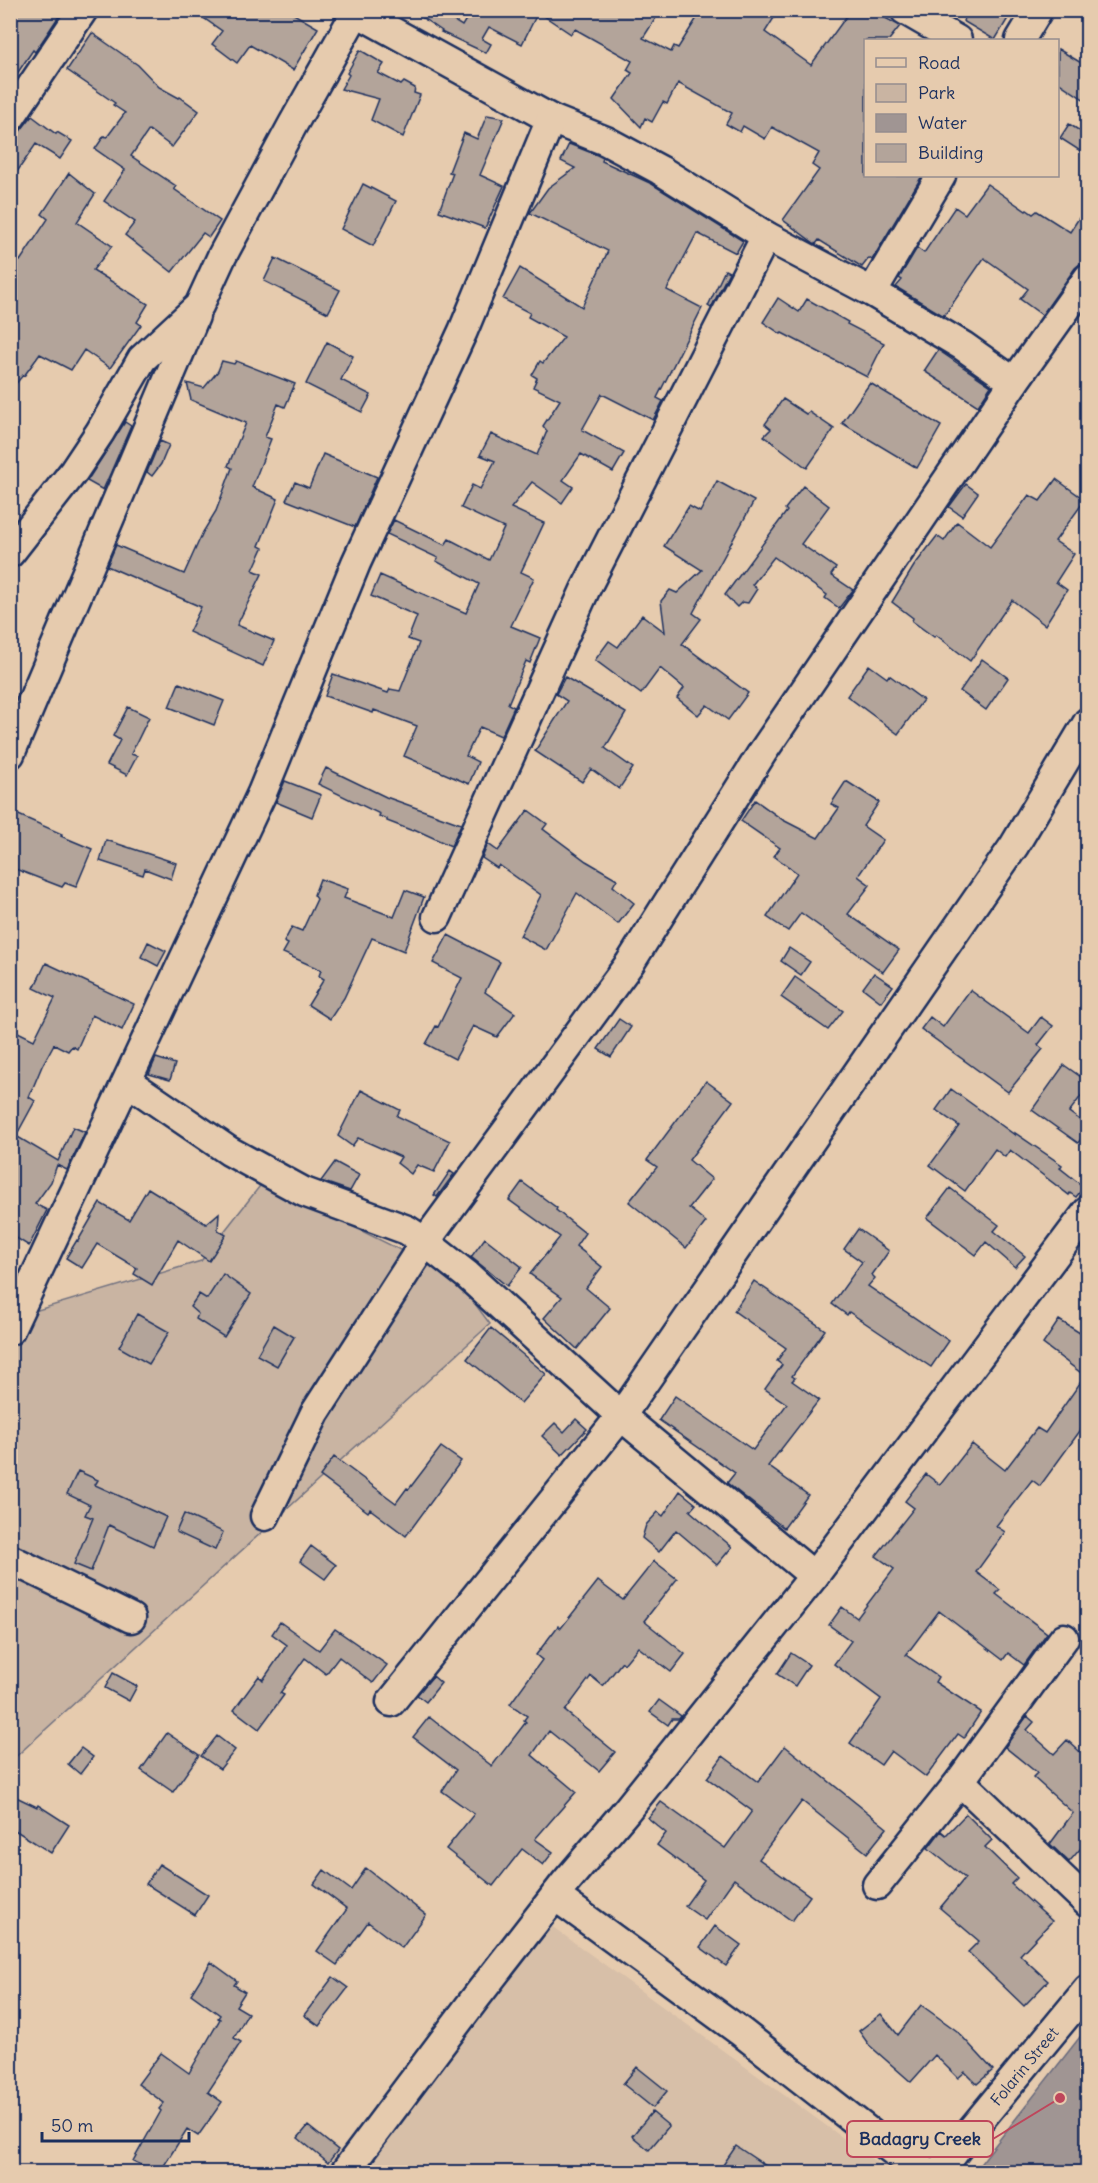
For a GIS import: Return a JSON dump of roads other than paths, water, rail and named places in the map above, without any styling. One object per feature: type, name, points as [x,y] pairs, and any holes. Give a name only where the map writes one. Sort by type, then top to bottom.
[{"type":"street","points":[[10,118],[82,10]]},
{"type":"street","points":[[905,10],[955,39]]},
{"type":"street","points":[[1021,39],[1038,10]]},
{"type":"street","points":[[10,754],[221,258],[355,11],[552,119],[606,141],[660,170],[766,236],[872,292],[963,346],[1014,382]]},
{"type":"street","points":[[10,1330],[262,793],[356,563],[463,331],[552,119]]},
{"type":"street","points":[[872,292],[940,177]]},
{"type":"street","points":[[437,917],[585,590],[766,236]]},
{"type":"street","points":[[265,1516],[315,1413],[425,1242],[630,963],[762,753],[1014,382],[1088,278]]},
{"type":"street","points":[[10,553],[74,471],[100,432],[142,359],[199,306]]},
{"type":"street","points":[[391,1702],[621,1416],[1014,846],[1088,722]]},
{"type":"street","points":[[128,1082],[229,1151],[304,1192],[406,1230],[425,1242],[467,1275],[621,1416],[814,1576]]},
{"type":"street","points":[[345,2172],[555,1896],[814,1576],[1088,1211]]},
{"type":"street","points":[[10,1559],[131,1618]]},
{"type":"street","points":[[877,1885],[960,1781],[1064,1638]]},
{"type":"street","points":[[960,1781],[1088,1903]]},
{"type":"street","points":[[555,1896],[741,2032],[896,2153],[928,2172]]},
{"type":"street","name":"Folarin Street","points":[[939,2172],[1088,1989]]},
{"type":"water","points":[[1087,2028],[1087,2172],[979,2172],[978,2167]]},
{"type":"place","name":"Badagry Creek","points":[[1060,2098]]}]
